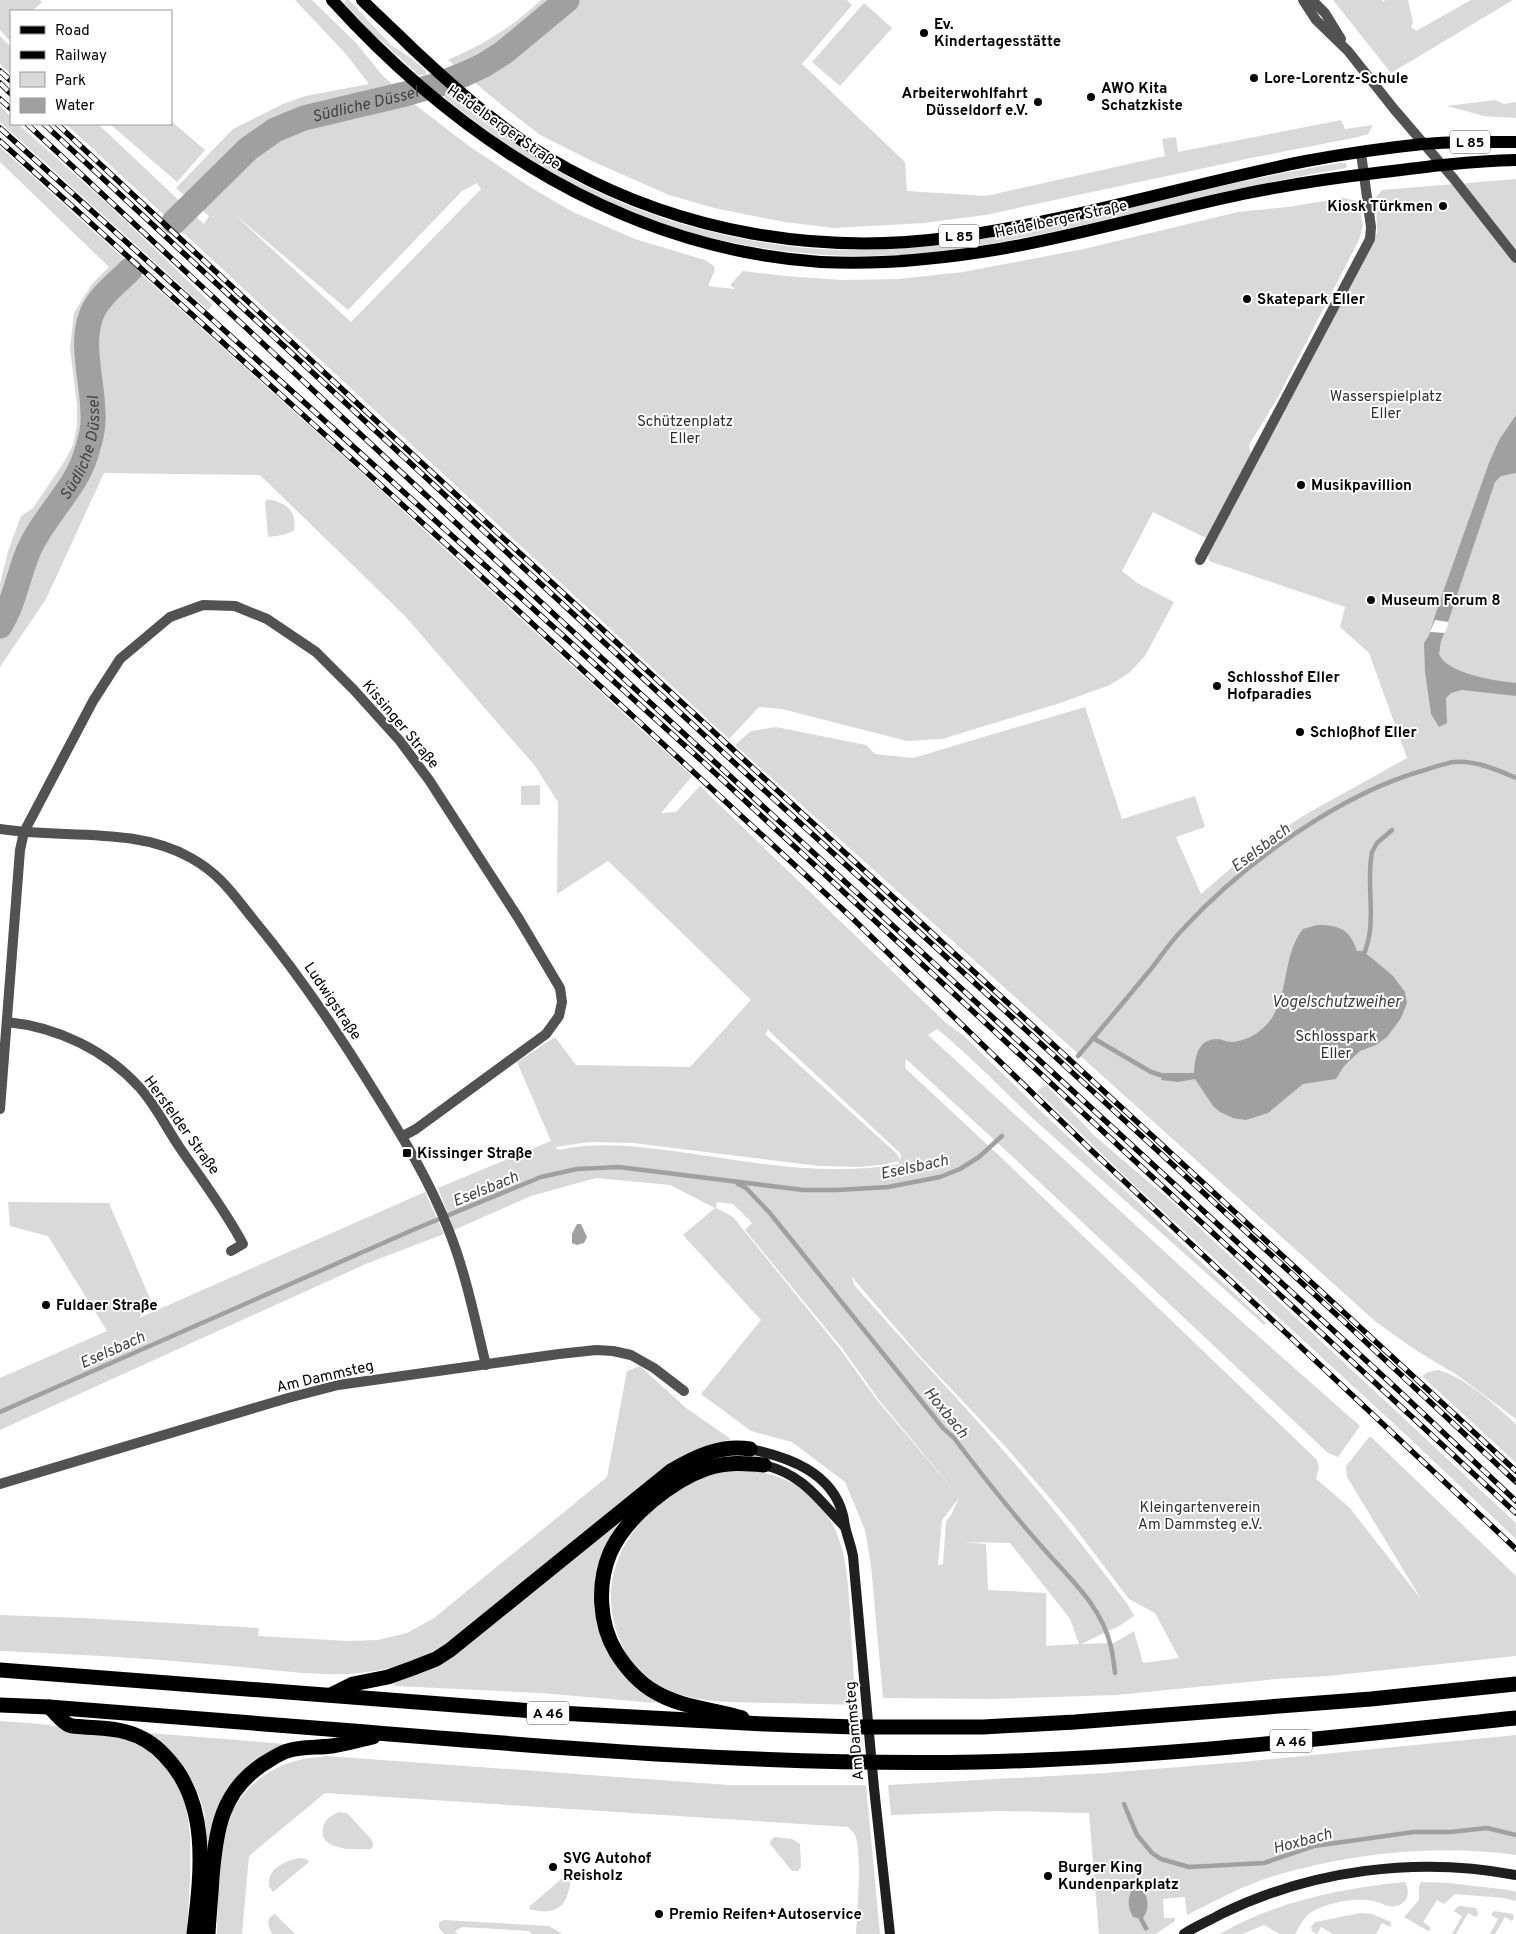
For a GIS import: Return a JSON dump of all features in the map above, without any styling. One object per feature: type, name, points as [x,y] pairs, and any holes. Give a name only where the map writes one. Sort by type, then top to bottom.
[{"type":"highway","points":[[331,1695],[353,1684],[388,1677],[436,1659],[450,1650],[671,1471],[690,1460],[713,1451],[730,1448],[750,1449]]},
{"type":"highway","points":[[764,1464],[739,1463],[709,1468],[674,1484],[653,1501],[637,1515],[610,1554],[604,1575],[602,1598],[603,1622],[611,1644],[625,1666],[644,1685],[655,1692],[691,1707],[722,1712],[765,1724]]},
{"type":"highway","name":"A 46","points":[[0,1670],[559,1713],[855,1727],[983,1727],[1202,1714],[1516,1684]]},
{"type":"highway","name":"A 46","points":[[0,1705],[49,1707],[606,1752],[859,1762],[978,1762],[1170,1752],[1516,1718]]},
{"type":"highway","points":[[49,1707],[69,1725],[110,1729],[137,1736],[162,1753],[176,1766],[193,1800],[199,1829],[199,1871],[194,1934]]},
{"type":"highway","points":[[208,1934],[218,1827],[227,1804],[241,1783],[256,1769],[286,1752],[314,1746],[331,1746],[389,1734]]},
{"type":"main road","name":"Heidelberger Straße","points":[[332,0],[408,76],[436,100],[489,140],[535,171],[583,197],[638,222],[686,238],[736,250],[822,262],[929,259],[1002,249],[1245,193],[1442,164],[1516,160]]},
{"type":"main road","name":"Heidelberger Straße","points":[[362,0],[374,6],[433,68],[459,92],[508,131],[567,168],[637,201],[666,212],[751,234],[818,242],[871,243],[899,242],[978,233],[1263,170],[1361,152],[1424,144],[1516,142]]},
{"type":"main road","name":"Am Dammsteg","points":[[750,1449],[792,1460],[819,1478],[829,1488],[838,1502],[843,1515],[853,1556],[874,1788],[890,1934]]},
{"type":"main road","name":"Am Dammsteg","points":[[764,1464],[790,1474],[803,1482],[845,1527]]},
{"type":"main road","points":[[1184,1934],[1244,1904],[1269,1894],[1299,1884],[1373,1869],[1463,1867],[1516,1875]]},
{"type":"street","points":[[1303,0],[1316,20],[1348,51],[1442,164],[1516,258]]},
{"type":"street","points":[[1312,0],[1325,13],[1348,51]]},
{"type":"street","points":[[1200,560],[1370,239],[1371,227],[1361,152]]},
{"type":"street","name":"Kissinger Straße","points":[[24,832],[93,701],[120,659],[170,617],[203,605],[235,606],[267,619],[316,652],[354,690],[400,741],[429,780],[547,965],[562,995],[559,1016],[546,1034],[432,1118],[402,1136]]},
{"type":"street","name":"Ludwigstraße","points":[[0,829],[144,841],[174,850],[192,858],[216,875],[232,890],[276,945],[309,991],[359,1066],[402,1136],[450,1231],[486,1365]]},
{"type":"street","points":[[0,1110],[20,850],[24,832]]},
{"type":"street","name":"Hersfelder Straße","points":[[7,1022],[41,1027],[59,1033],[102,1055],[140,1089],[215,1197],[236,1231],[243,1244],[231,1251]]},
{"type":"street","name":"Am Dammsteg","points":[[0,1484],[338,1384],[596,1350],[631,1355],[654,1368],[684,1391]]},
{"type":"green space","points":[[0,0],[40,0],[42,2],[33,10],[10,10],[10,41],[0,30]]},
{"type":"green space","name":"Schützenplatz Eller","points":[[295,0],[312,0],[356,43],[383,76],[418,107],[469,146],[533,189],[573,212],[635,239],[705,260],[714,266],[715,270],[708,286],[735,289],[730,285],[743,271],[841,280],[899,279],[963,272],[1084,249],[1238,212],[1288,207],[1343,198],[1357,201],[1363,225],[1359,240],[1278,397],[1249,445],[1252,458],[1206,538],[1153,512],[1122,571],[1137,583],[1174,602],[1145,656],[1129,673],[1110,685],[1060,703],[942,739],[907,741],[782,709],[759,707],[729,739],[67,125],[99,125],[204,224],[209,216],[176,188],[233,129],[283,104],[305,96],[369,84],[345,53]],"holes":[[[477,183],[481,189],[351,322],[234,214],[348,310],[462,191]]]},
{"type":"green space","points":[[346,0],[349,0],[391,45],[426,71],[426,75],[419,75],[371,32],[344,3]]},
{"type":"green space","points":[[541,0],[847,0],[852,5],[802,64],[905,162],[907,191],[986,196],[1165,156],[1162,139],[1176,137],[1178,152],[1341,120],[1345,129],[1373,125],[1368,134],[1358,137],[985,215],[924,223],[834,228],[784,222],[714,208],[669,195],[594,162],[540,135],[448,60],[498,34]]},
{"type":"green space","points":[[1333,0],[1382,0],[1383,2],[1385,0],[1408,0],[1413,22],[1411,27],[1416,31],[1471,0],[1513,0],[1391,73]]},
{"type":"green space","points":[[864,3],[892,28],[840,86],[812,62]]},
{"type":"green space","points":[[0,36],[10,46],[10,73],[0,64]]},
{"type":"green space","points":[[445,94],[450,94],[457,98],[487,124],[552,168],[598,192],[645,212],[714,232],[755,241],[818,249],[890,249],[977,240],[1062,223],[1277,174],[1340,163],[1346,163],[1347,165],[1346,168],[1250,187],[1061,230],[965,248],[912,254],[858,256],[805,253],[752,246],[700,235],[649,219],[600,199],[552,174],[525,157],[447,100],[444,97]]},
{"type":"green space","points":[[1495,100],[1504,104],[1516,102],[1516,118],[1484,116],[1447,106]]},
{"type":"green space","points":[[0,106],[10,116],[10,125],[19,125],[99,196],[213,305],[208,310],[0,122]]},
{"type":"green space","points":[[172,122],[205,150],[177,182],[111,125],[172,125]]},
{"type":"green space","name":"Kleingartenverein Am Dammsteg e.V.","points":[[0,147],[353,465],[692,776],[661,813],[676,812],[700,786],[945,1022],[964,1036],[1266,1323],[1264,1325],[1040,1125],[950,1040],[937,1029],[928,1035],[1213,1296],[1360,1426],[1338,1457],[1328,1453],[906,1059],[905,1068],[1317,1460],[1319,1467],[1316,1479],[1349,1507],[1421,1599],[1347,1477],[1346,1466],[1370,1436],[1516,1576],[1516,1656],[1328,1676],[1276,1679],[1116,1695],[991,1699],[883,1698],[871,1565],[865,1530],[845,1482],[792,1442],[751,1431],[701,1394],[761,1320],[683,1235],[715,1208],[670,1185],[596,1178],[531,1196],[454,1230],[438,1188],[551,1141],[517,1062],[555,1037],[576,1065],[690,1067],[751,1000],[608,861],[557,894],[558,802],[535,766],[405,616],[260,475],[104,473],[46,599],[0,667],[0,584],[8,551],[21,516],[33,508],[64,462],[73,445],[77,426],[77,405],[70,348],[74,313],[92,284],[109,267],[0,162]],"holes":[[[769,1029],[901,1154],[900,1160],[897,1154],[765,1034]],[[590,1142],[633,1143],[819,1166],[860,1167],[899,1161],[899,1164],[872,1168],[817,1169],[762,1164],[635,1147],[605,1145],[559,1150],[555,1147]],[[717,1202],[733,1204],[752,1223],[745,1230],[842,1348],[879,1400],[960,1498],[877,1400],[840,1349],[733,1217],[716,1208]],[[851,1276],[919,1355],[1005,1446],[1072,1524],[1129,1599],[1155,1613],[1179,1658],[1143,1663],[1134,1631],[1114,1643],[1081,1644],[1119,1626],[1134,1616],[1128,1605],[1098,1565],[984,1428],[855,1286]],[[959,1498],[946,1521],[943,1564],[938,1565],[942,1520]],[[964,1542],[1010,1543],[1070,1619],[1079,1644],[1046,1646],[1046,1593],[988,1590],[986,1544]]]},
{"type":"green space","name":"Schlosspark Eller","points":[[1516,179],[1516,1419],[1457,1375],[1414,1349],[1376,1322],[735,745],[751,731],[776,727],[866,745],[875,754],[913,758],[1085,707],[1122,819],[1195,796],[1205,827],[1176,837],[1201,894],[1258,845],[1308,813],[1407,758],[1369,653],[1340,627],[1345,607],[1209,561],[1208,554],[1377,233],[1376,197],[1382,190]]},
{"type":"green space","points":[[268,499],[285,505],[289,509],[294,518],[294,531],[268,537],[265,502]]},
{"type":"green space","points":[[540,785],[540,805],[521,805],[521,786]]},
{"type":"green space","points":[[1046,1085],[1095,1136],[1173,1203],[1516,1523],[1516,1539],[1128,1179],[1037,1091]]},
{"type":"green space","points":[[425,1192],[444,1234],[368,1263],[0,1430],[0,1378],[107,1331],[48,1236],[10,1226],[8,1202],[109,1203],[152,1303],[139,1318]]},
{"type":"green space","points":[[640,1366],[686,1408],[731,1439],[689,1453],[455,1640],[421,1658],[385,1669],[344,1674],[323,1674],[137,1658],[0,1651],[0,1615],[259,1628],[258,1636],[348,1641],[378,1640],[407,1633],[434,1618],[607,1477],[627,1371]]},
{"type":"green space","points":[[1438,1370],[1448,1373],[1469,1385],[1516,1424],[1516,1463],[1422,1376],[1428,1372]]},
{"type":"green space","points":[[739,1469],[758,1471],[776,1476],[806,1492],[819,1504],[837,1534],[845,1561],[848,1585],[855,1705],[725,1702],[687,1697],[663,1688],[649,1679],[636,1667],[622,1646],[613,1616],[611,1595],[613,1574],[629,1537],[658,1506],[685,1486],[711,1473]]},
{"type":"green space","points":[[662,1483],[624,1524],[598,1615],[656,1700],[655,1703],[541,1693],[395,1686],[392,1680],[413,1672]]},
{"type":"green space","points":[[0,1721],[41,1724],[128,1737],[167,1767],[179,1784],[186,1807],[190,1834],[187,1934],[0,1934]]},
{"type":"green space","points":[[149,1733],[286,1744],[234,1784],[205,1934],[206,1831],[203,1808],[195,1787],[183,1767]]},
{"type":"green space","points":[[1516,1735],[1516,1855],[1455,1850],[1424,1851],[1363,1856],[1333,1861],[1274,1876],[1252,1884],[1187,1915],[1185,1897],[1163,1899],[1164,1918],[1175,1918],[1175,1921],[1156,1934],[1099,1934],[1089,1813],[1001,1811],[891,1815],[888,1785],[1105,1773],[1241,1762]]},
{"type":"green space","points":[[326,1756],[729,1785],[866,1785],[880,1934],[856,1934],[859,1882],[858,1852],[854,1833],[848,1827],[325,1793],[249,1856],[242,1934],[217,1934],[221,1850],[227,1823],[237,1803],[252,1785],[271,1771],[296,1761]]},
{"type":"green space","points":[[339,1812],[347,1813],[372,1840],[373,1846],[371,1849],[348,1849],[332,1845],[326,1841],[323,1836],[324,1825],[328,1818]]},
{"type":"green space","points":[[774,1837],[792,1839],[800,1844],[801,1867],[798,1871],[792,1871],[770,1844]]},
{"type":"green space","points":[[300,1858],[306,1859],[309,1862],[273,1892],[269,1886],[269,1880],[274,1870],[283,1863]]},
{"type":"green space","points":[[566,1875],[570,1881],[569,1891],[566,1899],[558,1908],[548,1911],[529,1909],[530,1906]]},
{"type":"green space","points":[[1405,1882],[1408,1889],[1406,1899],[1396,1906],[1388,1906],[1367,1900],[1340,1902],[1322,1907],[1308,1915],[1295,1934],[1280,1934],[1264,1925],[1243,1934],[1220,1934],[1263,1913],[1309,1898],[1357,1888]]},
{"type":"green space","points":[[1421,1882],[1449,1883],[1509,1890],[1516,1892],[1516,1901],[1455,1894],[1444,1904],[1437,1900],[1423,1922],[1430,1927],[1428,1931],[1404,1917],[1419,1900],[1419,1886]]},
{"type":"green space","points":[[1460,1906],[1476,1908],[1478,1914],[1476,1917],[1468,1913],[1456,1934],[1452,1934],[1462,1916],[1454,1911]]},
{"type":"green space","points":[[1494,1911],[1513,1914],[1514,1917],[1512,1921],[1505,1917],[1495,1934],[1490,1934],[1498,1919],[1491,1915]]},
{"type":"green space","points":[[1360,1913],[1372,1914],[1391,1922],[1390,1927],[1382,1923],[1376,1934],[1333,1934],[1321,1927],[1317,1934],[1312,1931],[1311,1927],[1315,1922]]},
{"type":"green space","points":[[275,1914],[295,1934],[272,1934],[269,1920]]},
{"type":"green space","points":[[444,1920],[549,1926],[562,1934],[532,1934],[529,1931],[462,1927],[455,1931],[458,1934],[444,1934],[439,1928],[439,1922]]},
{"type":"water","points":[[1516,415],[1516,473],[1501,476],[1495,482],[1441,641],[1439,654],[1452,667],[1462,671],[1485,678],[1516,683],[1516,696],[1462,690],[1451,693],[1446,698],[1447,723],[1439,727],[1431,714],[1425,672],[1424,643],[1429,635],[1489,463],[1499,440]]},
{"type":"water","name":"Vogelschutzweiher","points":[[1317,925],[1337,927],[1347,933],[1357,951],[1362,951],[1393,976],[1405,992],[1407,1003],[1401,1018],[1387,1037],[1376,1045],[1360,1051],[1344,1066],[1336,1079],[1303,1084],[1268,1113],[1246,1120],[1233,1118],[1220,1112],[1213,1106],[1195,1079],[1178,1082],[1161,1080],[1163,1073],[1194,1073],[1196,1056],[1205,1042],[1217,1039],[1230,1042],[1240,1041],[1260,1031],[1272,1018],[1278,1006],[1296,940],[1303,929]]},
{"type":"water","points":[[577,1224],[581,1224],[587,1237],[584,1243],[577,1245],[572,1243],[572,1234]]},
{"type":"water","points":[[1132,1889],[1143,1889],[1147,1900],[1147,1911],[1143,1918],[1149,1929],[1145,1931],[1138,1918],[1133,1917],[1129,1907],[1130,1893]]},
{"type":"pier","points":[[1435,620],[1449,622],[1445,633],[1430,632]]},
{"type":"waterway","name":"Südliche Düssel","points":[[174,222],[248,149],[275,130],[304,118],[405,94],[437,85],[465,74],[503,53],[567,0]]},
{"type":"waterway","name":"Südliche Düssel","points":[[0,626],[9,608],[24,561],[34,539],[75,479],[86,454],[93,419],[87,352],[88,327],[98,303],[130,270]]},
{"type":"waterway","name":"Eselsbach","points":[[1078,1056],[1171,943],[1208,904],[1264,856],[1327,813],[1360,795],[1393,781],[1447,763],[1478,764],[1516,778]]},
{"type":"waterway","points":[[1362,958],[1370,932],[1370,865],[1372,852],[1377,843],[1392,830]]},
{"type":"waterway","points":[[1093,1038],[1151,1072],[1167,1077]]},
{"type":"waterway","name":"Eselsbach","points":[[0,1412],[415,1229],[541,1177],[577,1169],[619,1167],[803,1190],[888,1187],[940,1177],[960,1169],[979,1157],[1002,1136]]},
{"type":"waterway","name":"Hoxbach","points":[[738,1184],[746,1188],[769,1212],[943,1428],[954,1438],[1020,1521],[1083,1593],[1107,1632],[1115,1673]]},
{"type":"waterway","name":"Hoxbach","points":[[1124,1804],[1137,1835],[1152,1853],[1161,1859],[1189,1867],[1264,1863],[1314,1846],[1414,1832],[1450,1832],[1487,1828],[1516,1835]]},
{"type":"railway","points":[[0,71],[10,80]]},
{"type":"railway","points":[[0,83],[10,93]]},
{"type":"railway","points":[[0,99],[10,108]]},
{"type":"railway","points":[[28,125],[557,617],[1396,1388],[1516,1501]]},
{"type":"railway","points":[[45,125],[1516,1482]]},
{"type":"railway","points":[[58,125],[385,429],[1516,1471]]},
{"type":"railway","points":[[0,128],[702,761],[1516,1513]]},
{"type":"railway","points":[[0,141],[448,546],[851,917],[1090,1149],[1516,1549]]},
{"type":"place","name":"Ev. Kindertagesstätte","points":[[924,33]]},
{"type":"place","name":"Lore-Lorentz-Schule","points":[[1254,78]]},
{"type":"place","name":"AWO Kita Schatzkiste","points":[[1091,97]]},
{"type":"place","name":"Arbeiterwohlfahrt Düsseldorf e.V.","points":[[1038,102]]},
{"type":"place","name":"Kiosk Türkmen","points":[[1443,206]]},
{"type":"place","name":"Skatepark Eller","points":[[1247,299]]},
{"type":"place","name":"Musikpavillion","points":[[1301,485]]},
{"type":"place","name":"Museum Forum 8","points":[[1371,600]]},
{"type":"place","name":"Schlosshof Eller Hofparadies","points":[[1217,686]]},
{"type":"place","name":"Schloßhof Eller","points":[[1300,732]]},
{"type":"place","name":"Kissinger Straße","points":[[407,1153]]},
{"type":"place","name":"Fuldaer Straße","points":[[46,1305]]},
{"type":"place","name":"SVG Autohof Reisholz","points":[[553,1867]]},
{"type":"place","name":"Burger King Kundenparkplatz","points":[[1048,1876]]},
{"type":"place","name":"Premio Reifen+Autoservice","points":[[659,1914]]},
{"type":"park label","name":"Wasserspielplatz Eller","points":[[1386,404]]}]
